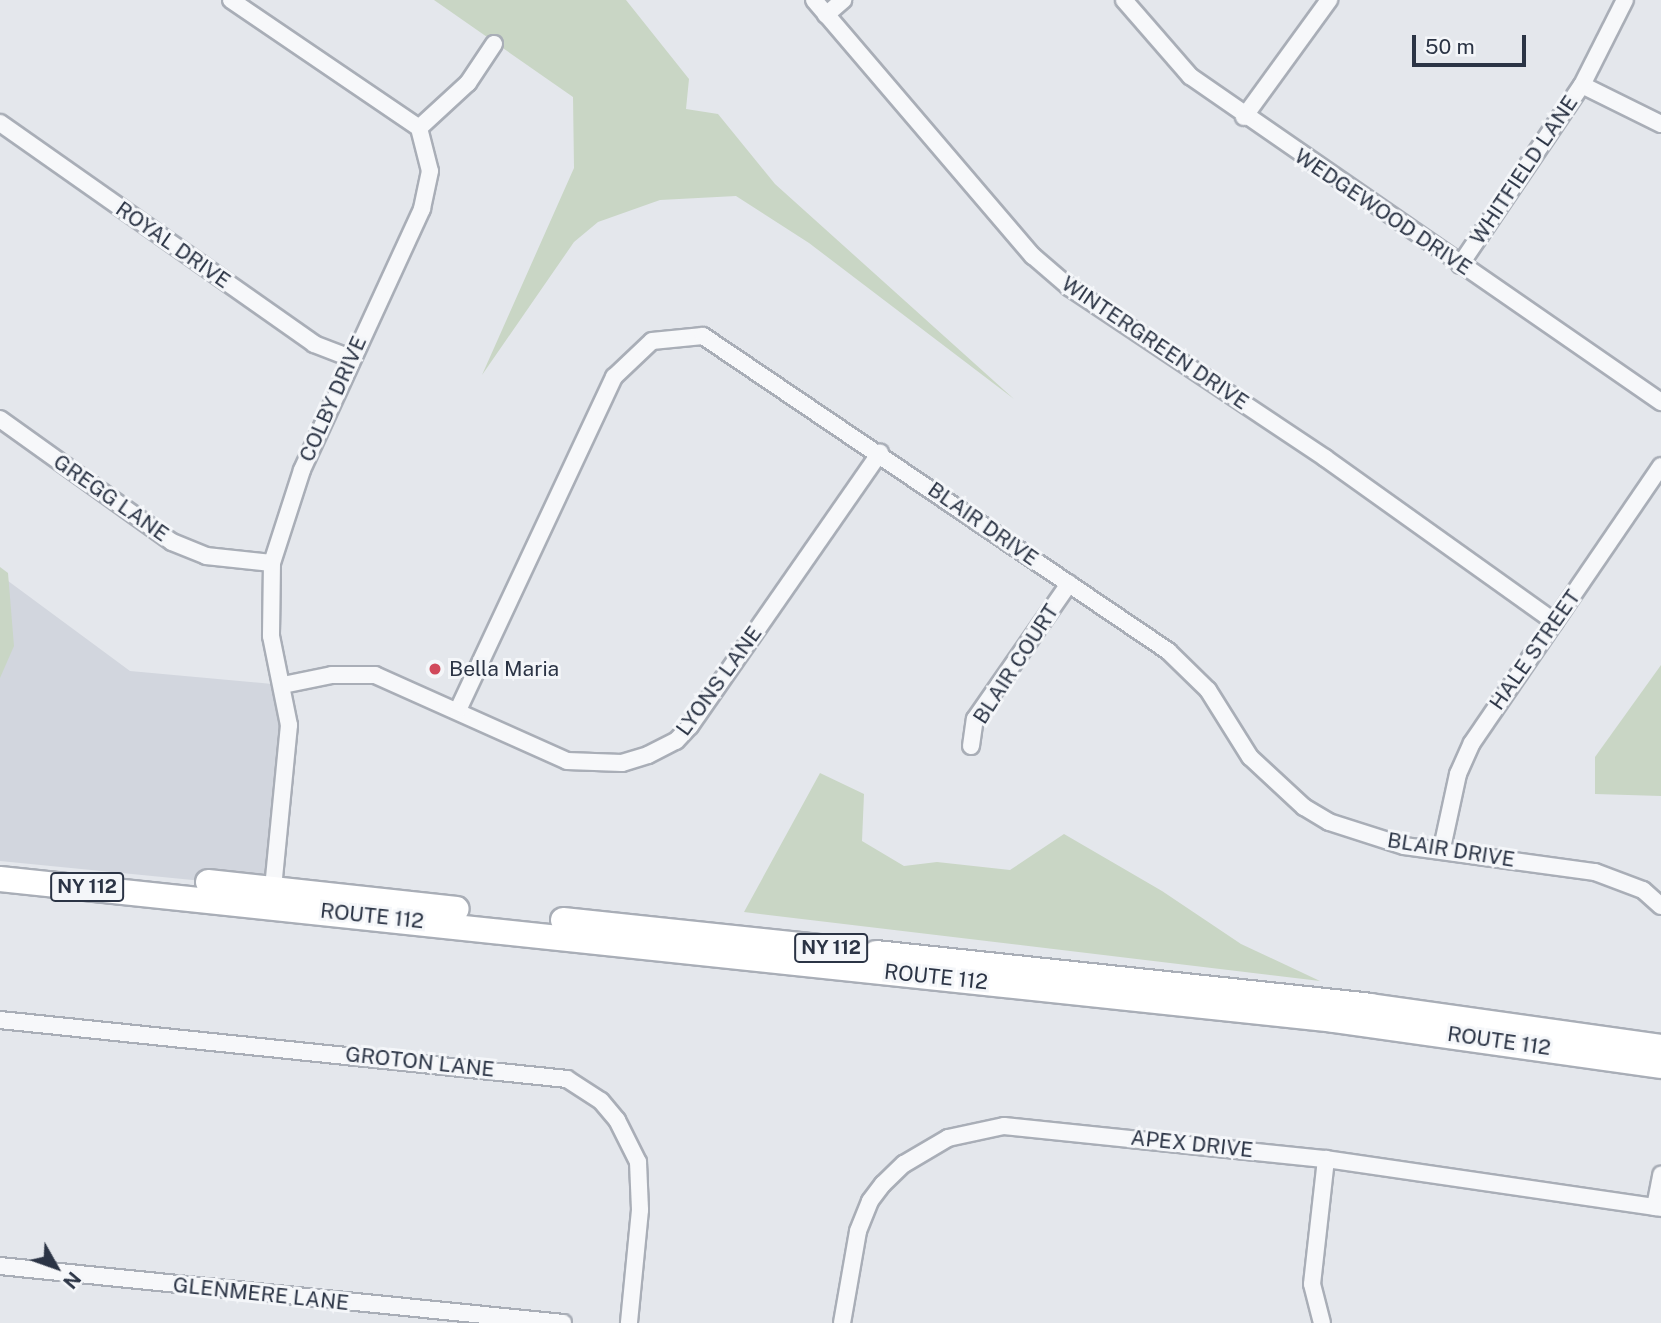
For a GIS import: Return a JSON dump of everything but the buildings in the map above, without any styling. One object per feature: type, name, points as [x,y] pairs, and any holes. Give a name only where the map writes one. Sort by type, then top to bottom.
[{"type":"main road","name":"ROUTE 112","points":[[0,862],[272,897],[1334,1020],[1661,1066]]},
{"type":"main road","name":"ROUTE 112","points":[[0,879],[272,897],[1370,1006],[1661,1048]]},
{"type":"street","points":[[231,0],[419,128],[468,83],[494,44]]},
{"type":"street","name":"WINTERGREEN DRIVE","points":[[814,0],[1033,256],[1069,287],[1325,458],[1555,622]]},
{"type":"street","points":[[826,15],[844,0]]},
{"type":"street","name":"WEDGEWOOD DRIVE","points":[[1124,0],[1190,76],[1244,117],[1661,402]]},
{"type":"street","points":[[1244,117],[1329,0]]},
{"type":"street","name":"WHITFIELD LANE","points":[[1460,265],[1582,85],[1625,0]]},
{"type":"street","points":[[1582,85],[1661,124]]},
{"type":"street","name":"ROYAL DRIVE","points":[[0,123],[304,337],[351,358]]},
{"type":"street","name":"COLBY DRIVE","points":[[272,897],[289,753],[284,685],[271,636],[272,563],[302,470],[429,190],[430,171],[419,128]]},
{"type":"street","name":"BLAIR DRIVE","points":[[458,710],[599,403],[632,355],[652,341],[703,336],[880,453],[1181,662],[1208,690],[1250,757],[1304,807],[1362,835],[1404,846],[1442,848],[1595,872],[1643,890],[1661,906]]},
{"type":"street","name":"GREGG LANE","points":[[0,419],[172,542],[206,555],[272,563]]},
{"type":"street","name":"LYONS LANE","points":[[284,685],[363,674],[388,679],[567,761],[622,762],[676,741],[880,453]]},
{"type":"street","name":"HALE STREET","points":[[1442,848],[1458,774],[1472,743],[1661,466]]},
{"type":"street","name":"BLAIR COURT","points":[[971,747],[975,719],[1069,584]]},
{"type":"street","name":"GROTON LANE","points":[[0,1020],[567,1079],[601,1101],[617,1120],[638,1162],[640,1210],[629,1323]]},
{"type":"street","name":"APEX DRIVE","points":[[842,1323],[847,1279],[870,1201],[904,1164],[948,1138],[1004,1126],[1045,1128],[1326,1159],[1658,1208]]},
{"type":"street","points":[[1322,1323],[1312,1284],[1326,1159]]},
{"type":"street","points":[[1658,1208],[1661,1175]]},
{"type":"street","name":"GLENMERE LANE","points":[[0,1266],[497,1321],[563,1323]]},
{"type":"shaded area","points":[[0,575],[130,671],[283,685],[273,888],[0,861]]},
{"type":"green space","points":[[434,0],[626,0],[689,79],[686,109],[718,114],[775,184],[1014,399],[809,243],[736,196],[660,200],[598,222],[574,242],[482,375],[574,168],[573,97]]},
{"type":"green space","points":[[0,567],[8,573],[14,646],[0,678]]},
{"type":"green space","points":[[1661,665],[1661,796],[1595,794],[1595,757]]},
{"type":"green space","points":[[820,773],[864,794],[862,841],[904,866],[937,862],[1010,870],[1064,834],[1162,891],[1241,944],[1320,981],[744,912]]},
{"type":"place","name":"Bella Maria","points":[[435,669]]}]
